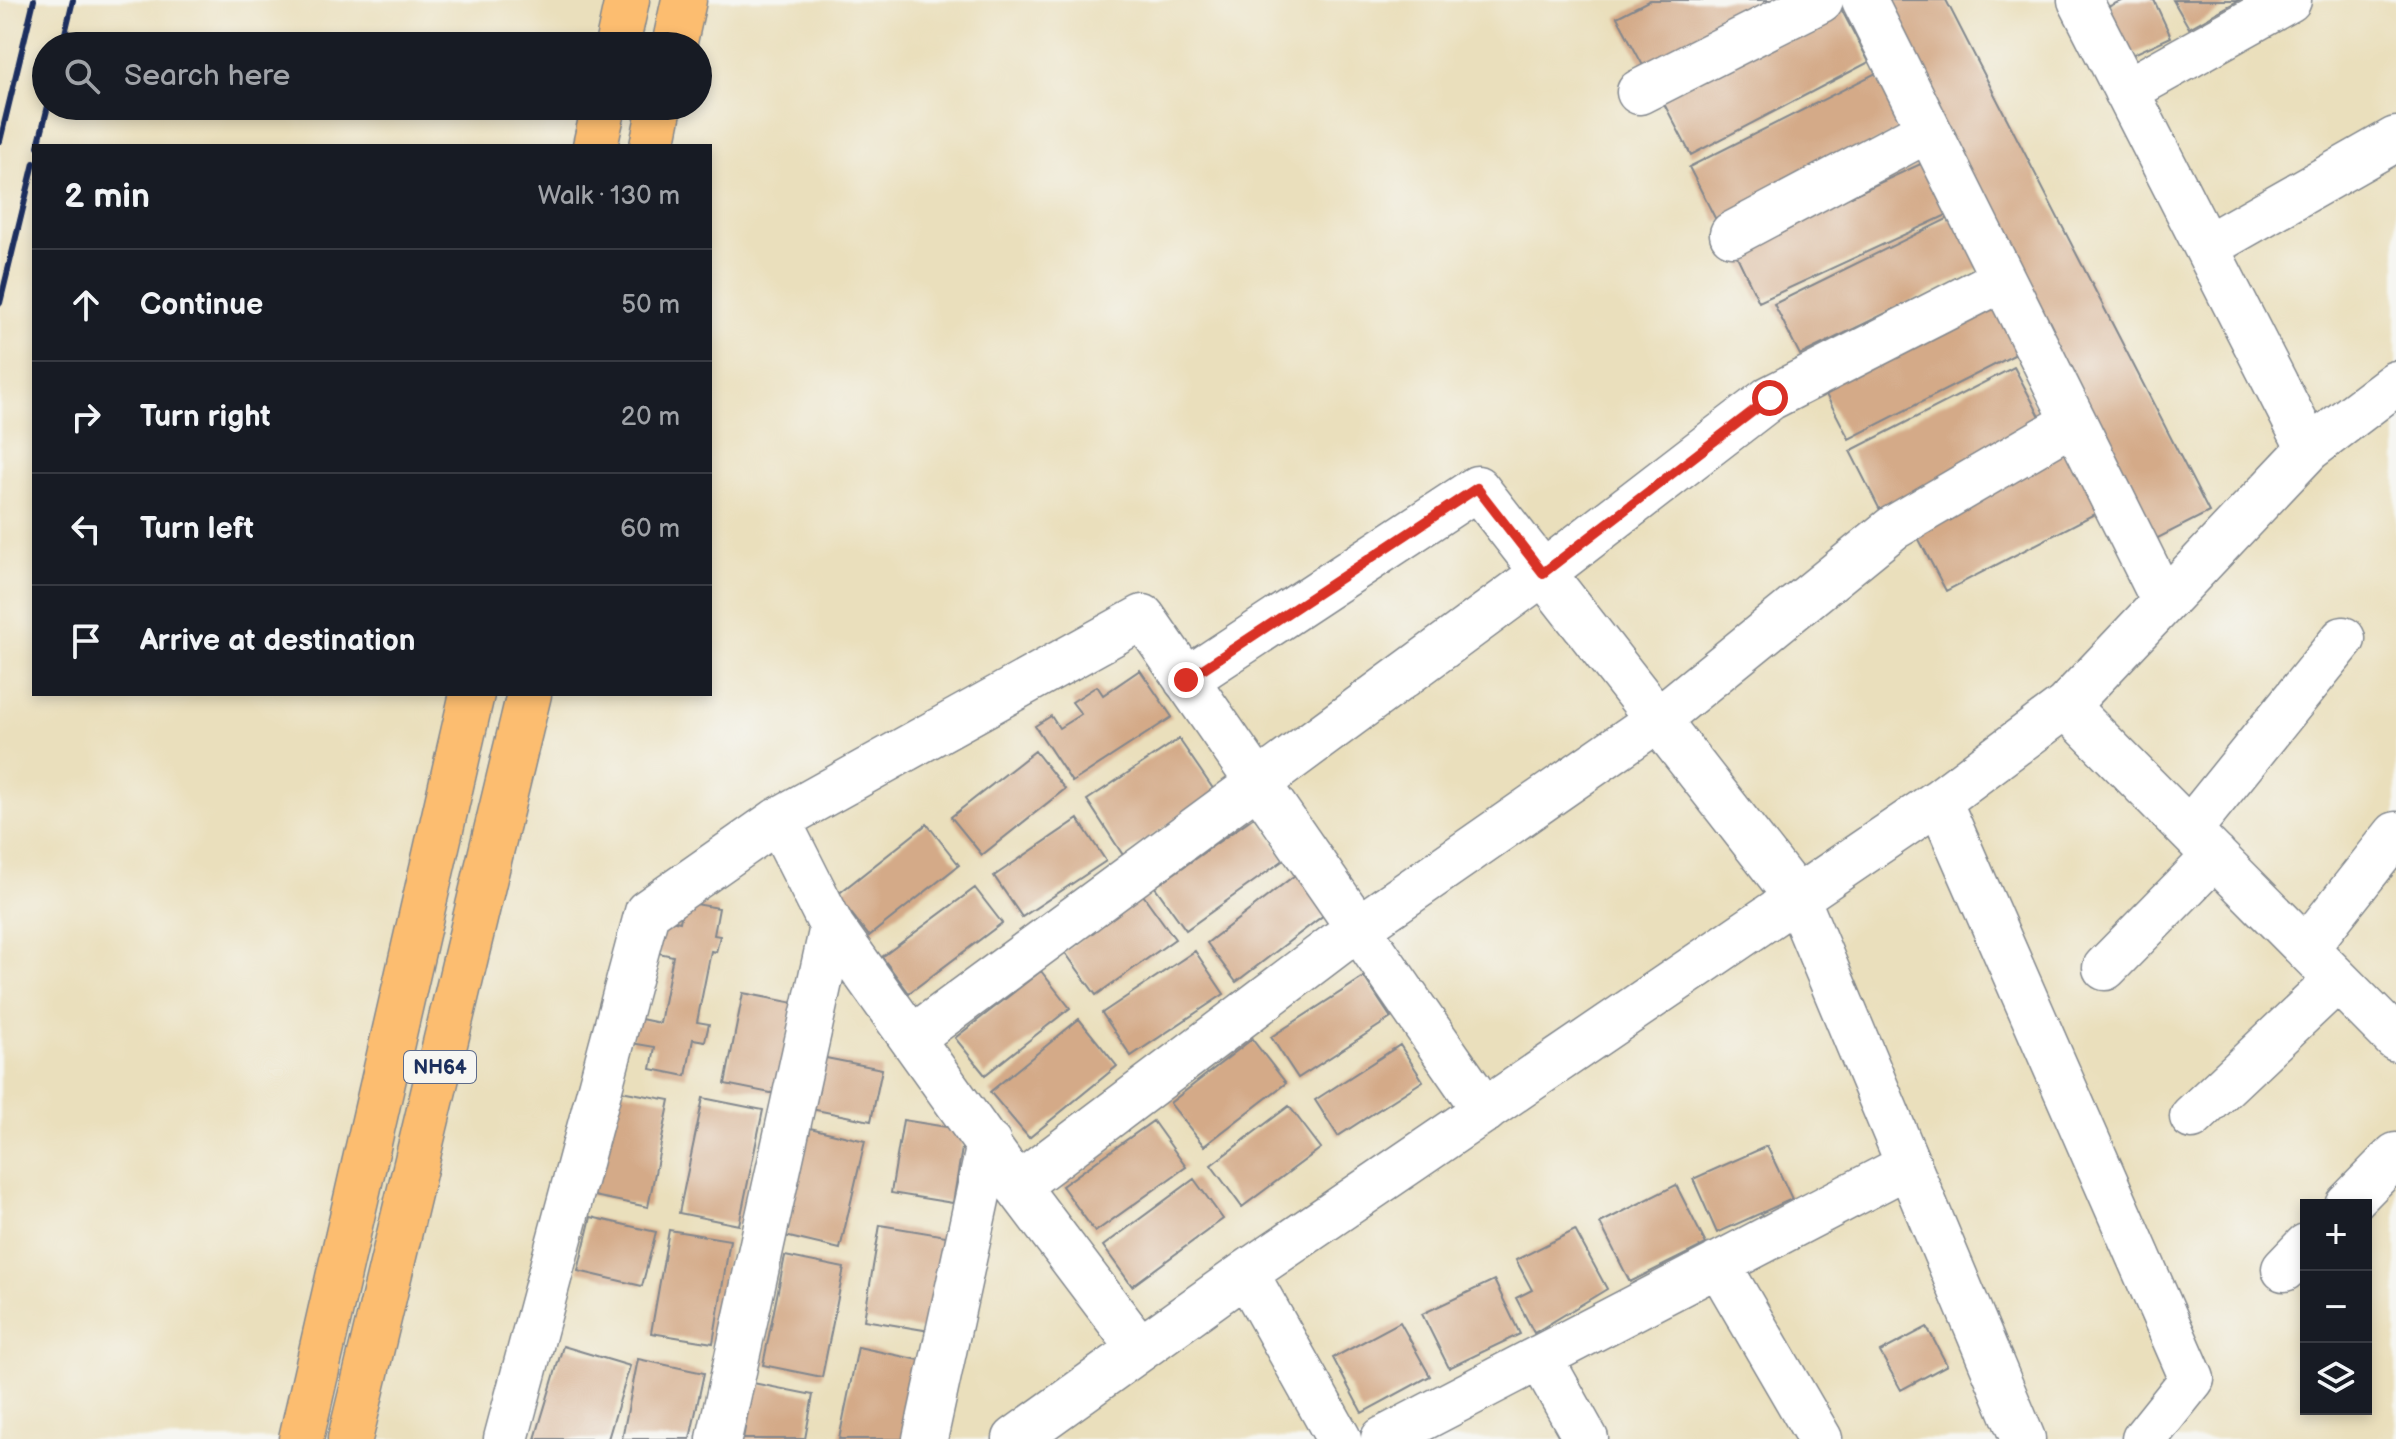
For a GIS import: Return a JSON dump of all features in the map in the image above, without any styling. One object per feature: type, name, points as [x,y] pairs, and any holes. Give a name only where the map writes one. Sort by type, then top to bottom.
[{"type":"highway","points":[[620,32],[627,0]]},
{"type":"highway","points":[[677,32],[684,0]]},
{"type":"highway","points":[[595,144],[601,120]]},
{"type":"highway","points":[[652,144],[657,120]]},
{"type":"highway","name":"NH64","points":[[301,1439],[472,696]]},
{"type":"highway","name":"NH64","points":[[350,1439],[529,696]]},
{"type":"street","points":[[1639,92],[1821,0]]},
{"type":"street","points":[[1864,0],[2164,602]]},
{"type":"street","points":[[2080,0],[2309,449]]},
{"type":"street","points":[[2126,91],[2289,0]]},
{"type":"street","points":[[1732,234],[1928,130]]},
{"type":"street","points":[[2206,247],[2396,139]]},
{"type":"street","points":[[912,1038],[1543,573],[1770,398],[2003,279]]},
{"type":"street","points":[[1015,1439],[1246,1273],[1939,801],[2066,706],[2309,449],[2396,383]]},
{"type":"street","points":[[1017,1186],[1358,928],[1657,720],[1893,528],[2074,422]]},
{"type":"street","points":[[1186,680],[1477,488],[1797,898],[2023,1439]]},
{"type":"street","points":[[506,1439],[647,912],[778,820],[1143,617],[1485,1111]]},
{"type":"street","points":[[2105,968],[2202,843],[2343,639]]},
{"type":"street","points":[[2066,706],[2396,1039]]},
{"type":"street","points":[[1939,801],[2192,1379],[2144,1439]]},
{"type":"street","points":[[778,820],[832,927],[1017,1186],[1140,1349]]},
{"type":"street","points":[[2306,948],[2396,834]]},
{"type":"street","points":[[719,1439],[832,927]]},
{"type":"street","points":[[2192,1117],[2337,980]]},
{"type":"street","points":[[925,1439],[989,1144]]},
{"type":"street","points":[[2353,1199],[2396,1155]]},
{"type":"street","points":[[1383,1439],[1909,1165]]},
{"type":"street","points":[[1718,1264],[1820,1439]]},
{"type":"street","points":[[1246,1273],[1339,1439]]},
{"type":"street","points":[[1540,1357],[1586,1439]]},
{"type":"building","points":[[1650,0],[1791,0],[1648,75],[1617,17]]},
{"type":"building","points":[[1875,0],[1946,0],[2209,512],[2154,540]]},
{"type":"building","points":[[2123,0],[2154,0],[2171,37],[2123,59],[2101,10]]},
{"type":"building","points":[[2173,0],[2239,0],[2189,28]]},
{"type":"building","points":[[1839,5],[1869,62],[1691,155],[1661,98]]},
{"type":"building","points":[[1876,73],[1904,128],[1717,222],[1689,167]]},
{"type":"building","points":[[1927,161],[1951,213],[1759,302],[1734,250]]},
{"type":"building","points":[[1955,215],[1981,267],[1800,355],[1774,304]]},
{"type":"building","points":[[1993,298],[2020,352],[1849,439],[1821,385]]},
{"type":"building","points":[[2014,367],[2045,426],[1880,510],[1850,451]]},
{"type":"building","points":[[2073,445],[2106,508],[1946,591],[1913,528]]},
{"type":"building","points":[[1140,670],[1172,717],[1072,782],[1035,726],[1051,716],[1059,728],[1081,714],[1072,702],[1097,686],[1103,695]]},
{"type":"building","points":[[1179,739],[1216,793],[1123,855],[1087,800]]},
{"type":"building","points":[[1035,751],[1065,789],[982,855],[951,817]]},
{"type":"building","points":[[1254,817],[1285,859],[1186,930],[1155,887]]},
{"type":"building","points":[[1078,819],[1106,861],[1022,917],[994,876]]},
{"type":"building","points":[[927,824],[959,865],[869,936],[837,895]]},
{"type":"building","points":[[1299,872],[1329,911],[1236,982],[1207,943]]},
{"type":"building","points":[[975,888],[1002,923],[909,993],[882,957]]},
{"type":"building","points":[[1143,895],[1175,939],[1096,995],[1064,951]]},
{"type":"building","points":[[684,902],[719,908],[714,935],[720,936],[716,952],[711,951],[697,1022],[709,1024],[705,1041],[693,1039],[686,1076],[651,1069],[655,1047],[631,1043],[636,1018],[660,1023],[673,956],[649,951],[656,917],[680,922]]},
{"type":"building","points":[[1195,951],[1224,994],[1131,1056],[1102,1013]]},
{"type":"building","points":[[1041,971],[1070,1008],[985,1075],[955,1038]]},
{"type":"building","points":[[1364,977],[1391,1018],[1298,1078],[1271,1037]]},
{"type":"building","points":[[743,993],[794,1003],[776,1094],[725,1084]]},
{"type":"building","points":[[1079,1019],[1117,1066],[1029,1138],[990,1092]]},
{"type":"building","points":[[1252,1039],[1286,1083],[1204,1146],[1170,1103]]},
{"type":"building","points":[[1400,1045],[1423,1081],[1338,1136],[1315,1100]]},
{"type":"building","points":[[821,1057],[882,1069],[871,1121],[811,1109]]},
{"type":"building","points":[[610,1089],[670,1100],[648,1207],[589,1195]]},
{"type":"building","points":[[703,1098],[763,1110],[739,1225],[679,1213]]},
{"type":"building","points":[[1289,1106],[1321,1148],[1242,1207],[1211,1165]]},
{"type":"building","points":[[903,1120],[965,1130],[953,1203],[891,1193]]},
{"type":"building","points":[[1153,1121],[1186,1167],[1095,1232],[1062,1186]]},
{"type":"building","points":[[810,1128],[865,1141],[840,1249],[785,1236]]},
{"type":"building","points":[[1767,1146],[1792,1199],[1717,1233],[1693,1179]]},
{"type":"building","points":[[1194,1179],[1223,1219],[1132,1286],[1103,1246]]},
{"type":"building","points":[[1676,1185],[1706,1244],[1630,1282],[1600,1223]]},
{"type":"building","points":[[591,1217],[656,1232],[642,1286],[578,1271]]},
{"type":"building","points":[[880,1225],[946,1236],[930,1331],[864,1320]]},
{"type":"building","points":[[669,1230],[730,1240],[713,1343],[651,1333]]},
{"type":"building","points":[[1575,1230],[1607,1289],[1534,1333],[1516,1298],[1532,1290],[1516,1260]]},
{"type":"building","points":[[785,1256],[844,1268],[822,1377],[763,1365]]},
{"type":"building","points":[[1494,1280],[1520,1334],[1449,1368],[1422,1314]]},
{"type":"building","points":[[1400,1322],[1430,1376],[1362,1413],[1333,1358]]},
{"type":"building","points":[[1927,1327],[1947,1365],[1901,1390],[1880,1352]]},
{"type":"building","points":[[563,1346],[630,1366],[608,1439],[535,1439]]},
{"type":"building","points":[[858,1347],[924,1361],[908,1439],[839,1439]]},
{"type":"building","points":[[638,1359],[704,1373],[690,1439],[622,1439]]},
{"type":"building","points":[[753,1383],[813,1395],[805,1439],[743,1439]]},
{"type":"railway","points":[[0,141],[34,0]]},
{"type":"railway","points":[[65,32],[73,0]]},
{"type":"railway","points":[[38,144],[44,120]]},
{"type":"railway","points":[[0,303],[32,171]]},
{"type":"route","points":[[1186,680],[1477,488],[1543,573],[1770,398]]}]
